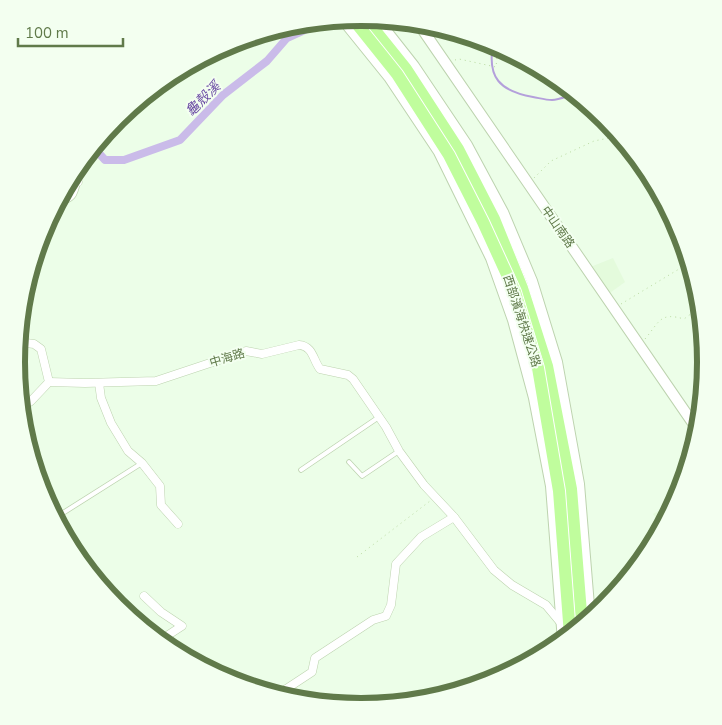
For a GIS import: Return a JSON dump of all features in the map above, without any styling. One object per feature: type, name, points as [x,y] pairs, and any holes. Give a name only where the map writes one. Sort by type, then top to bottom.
[{"type":"highway","name":"西部濱海快速公路","points":[[359,26],[397,74],[449,155],[483,222],[515,292],[538,368],[559,491],[569,626]]},
{"type":"highway","name":"西部濱海快速公路","points":[[372,26],[406,69],[458,149],[494,219],[522,288],[547,366],[571,489],[581,616]]},
{"type":"street","points":[[348,27],[389,77],[439,152],[491,258],[513,320],[534,398],[551,486],[562,632]]},
{"type":"street","points":[[383,27],[414,66],[467,145],[503,212],[532,280],[557,362],[579,484],[589,609]]},
{"type":"street","name":"中山南路","points":[[424,33],[692,422]]},
{"type":"street","points":[[26,343],[34,344],[41,349],[49,382],[28,402]]},
{"type":"street","name":"中海路","points":[[49,382],[156,381],[246,351],[262,354],[305,345],[310,350],[320,369],[348,375],[353,379],[399,451],[424,485],[454,517],[494,570],[512,585],[546,605],[561,623],[569,626]]},
{"type":"street","points":[[100,383],[101,398],[111,422],[128,450],[142,463],[160,486],[161,505],[178,524]]},
{"type":"street","points":[[286,690],[312,672],[315,658],[373,620],[386,616],[391,605],[396,564],[421,538],[454,517]]},
{"type":"street","points":[[144,596],[161,612],[182,626],[166,636]]},
{"type":"lane","points":[[66,201],[76,195],[78,182]]},
{"type":"lane","points":[[301,470],[379,417]]},
{"type":"lane","points":[[349,462],[362,476],[399,451]]},
{"type":"lane","points":[[62,514],[142,463]]},
{"type":"path","points":[[445,63],[459,59],[496,67],[497,55]]},
{"type":"path","points":[[528,184],[551,161],[594,141],[611,138]]},
{"type":"path","points":[[614,309],[683,267]]},
{"type":"path","points":[[639,345],[664,316],[670,315],[684,319],[693,312]]},
{"type":"path","points":[[357,557],[435,497]]},
{"type":"shaded area","points":[[613,258],[625,282],[607,295],[588,268]]},
{"type":"shaded area","points":[[663,508],[657,521],[653,514]]},
{"type":"waterway","name":"龜殼溪","points":[[98,153],[105,160],[124,160],[180,140],[223,95],[267,61],[287,38],[300,32]]},
{"type":"waterway","name":"龜殼溪","points":[[492,53],[494,74],[504,87],[512,91],[547,100],[566,96]]}]
